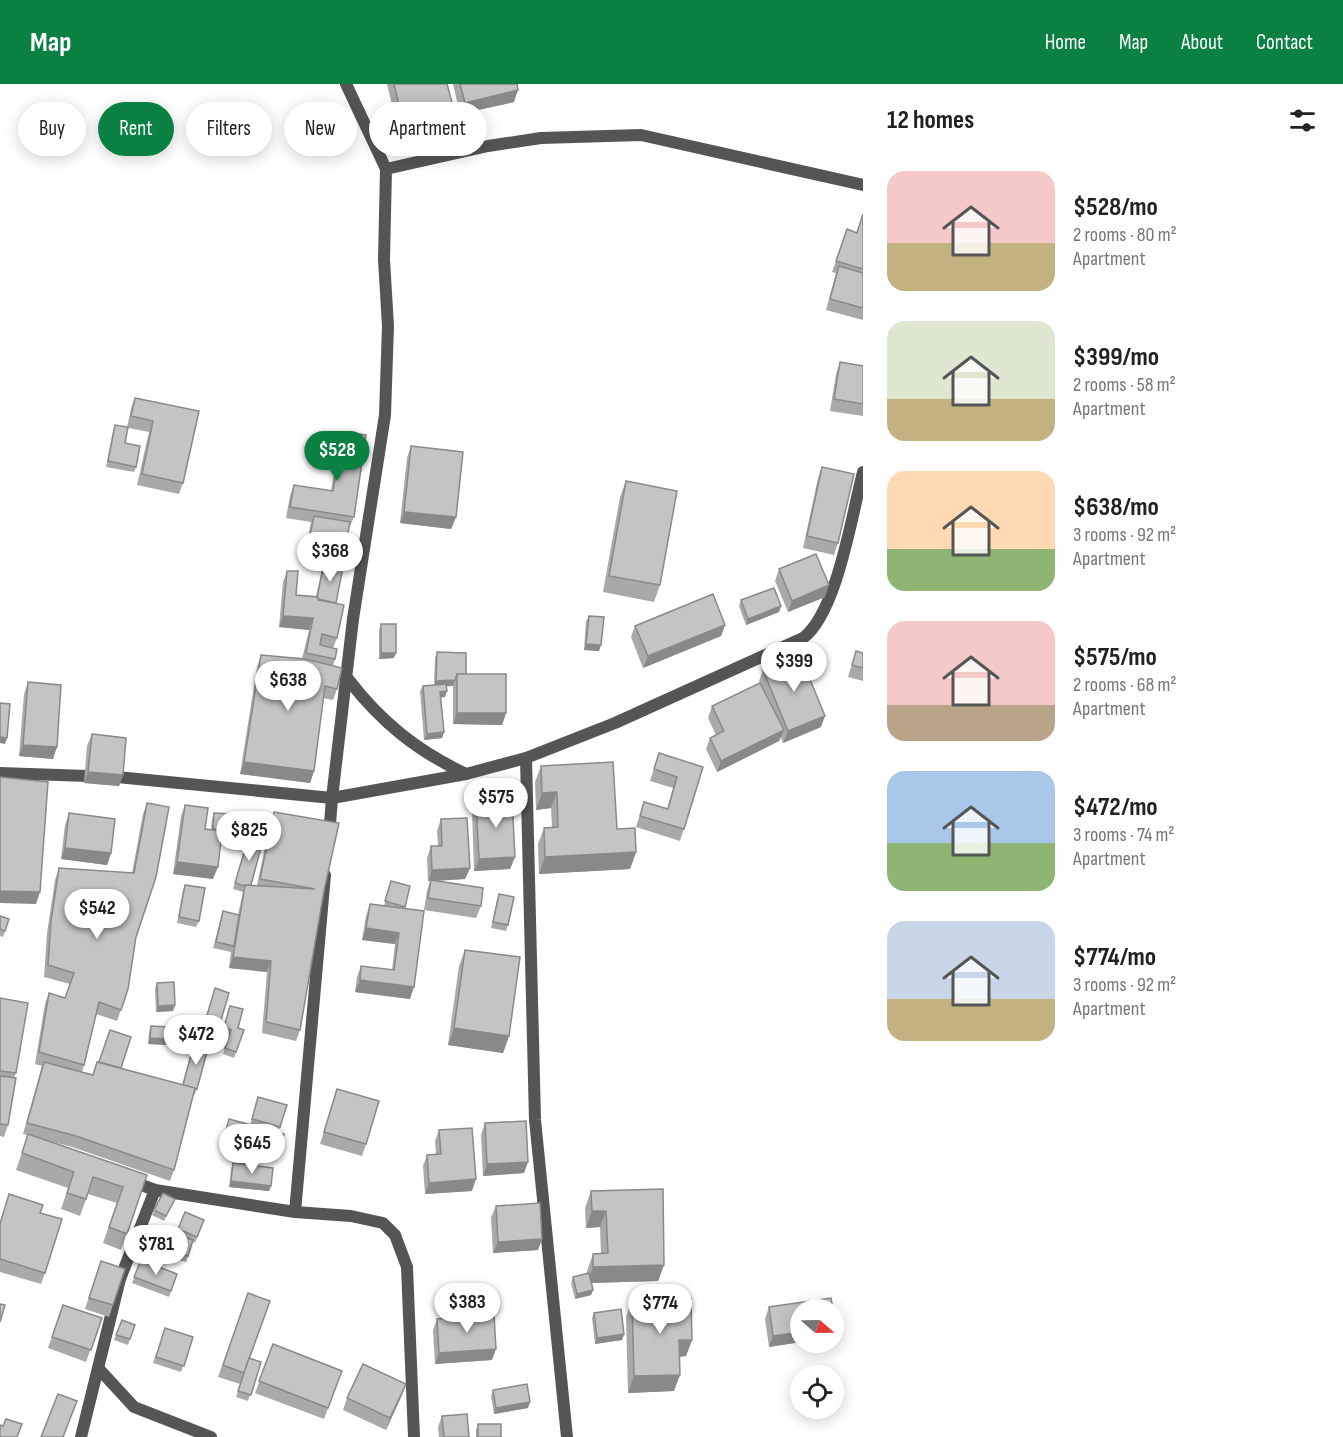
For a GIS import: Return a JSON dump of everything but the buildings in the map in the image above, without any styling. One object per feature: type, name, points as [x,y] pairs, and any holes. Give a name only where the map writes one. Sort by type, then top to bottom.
[{"type":"street","points":[[295,1212],[332,798],[348,679],[353,619],[385,415],[388,326],[384,260],[386,169],[346,84]]},
{"type":"street","points":[[386,169],[488,146],[541,138],[641,135],[863,185]]},
{"type":"street","points":[[0,773],[117,777],[332,798],[466,774],[526,758],[615,723],[802,638],[813,630],[831,594],[863,472]]},
{"type":"street","points":[[348,679],[388,726],[438,761],[466,774]]},
{"type":"street","points":[[526,758],[535,1120],[567,1437]]},
{"type":"street","points":[[111,1173],[154,1190],[295,1212],[351,1216],[383,1223],[395,1235],[407,1267],[414,1437]]},
{"type":"street","points":[[81,1437],[120,1279],[154,1190]]},
{"type":"street","points":[[99,1369],[135,1407],[211,1437]]}]
